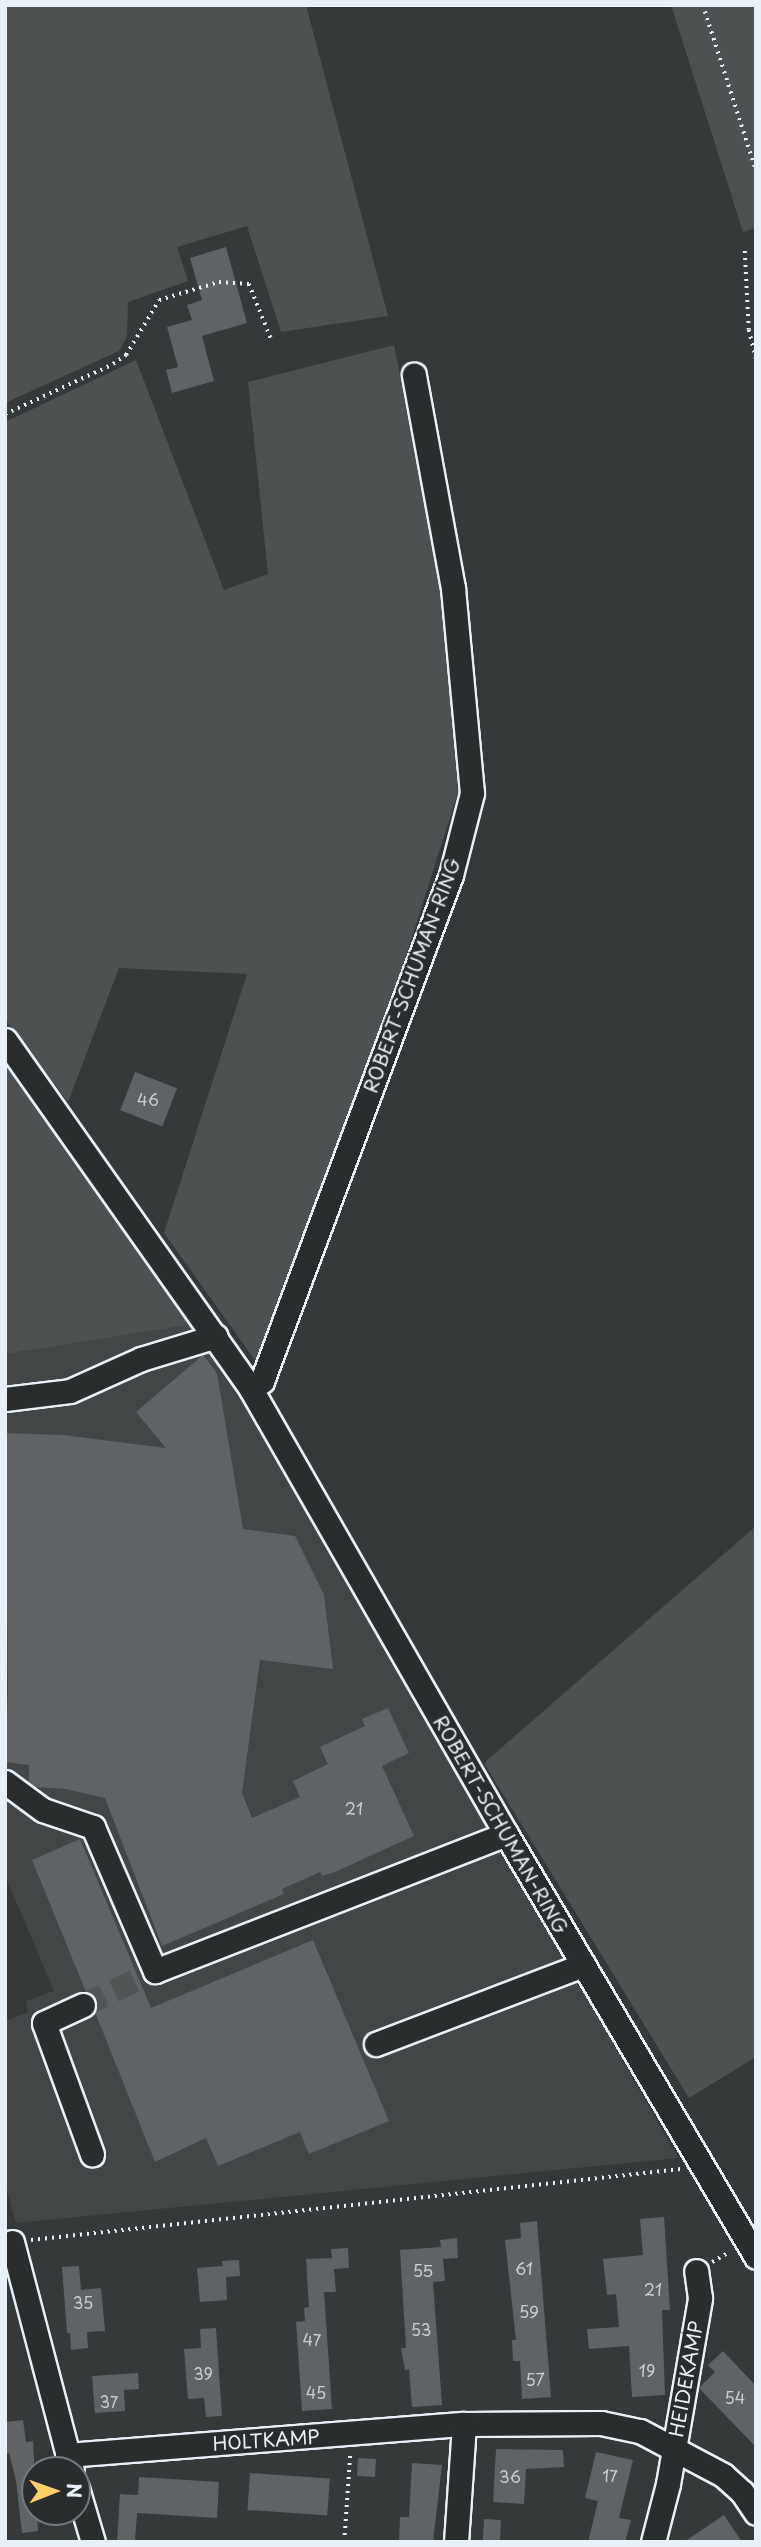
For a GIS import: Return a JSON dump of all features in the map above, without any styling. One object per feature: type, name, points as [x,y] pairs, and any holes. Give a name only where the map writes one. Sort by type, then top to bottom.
[{"type":"street","name":"ROBERT-SCHUMAN-RING","points":[[251,1389],[262,1381],[446,888],[472,793],[453,588],[414,375]]},
{"type":"street","name":"ROBERT-SCHUMAN-RING","points":[[5,1040],[251,1389],[506,1834],[751,2250]]},
{"type":"street","points":[[5,1399],[70,1391],[141,1359],[216,1336]]},
{"type":"street","points":[[5,1782],[43,1810],[93,1827],[155,1971],[506,1834]]},
{"type":"street","points":[[376,2044],[583,1965]]},
{"type":"street","points":[[83,2005],[44,2024],[92,2154]]},
{"type":"street","name":"HOLTKAMP","points":[[12,2242],[68,2456]]},
{"type":"street","name":"HEIDEKAMP","points":[[653,2542],[674,2447],[700,2298],[696,2271]]},
{"type":"street","name":"HOLTKAMP","points":[[91,2460],[464,2424],[601,2423],[640,2431],[723,2475],[742,2492],[756,2513]]},
{"type":"street","points":[[456,2542],[464,2424]]},
{"type":"path","points":[[702,5],[756,170]]},
{"type":"path","points":[[745,251],[749,330],[756,358]]},
{"type":"path","points":[[5,414],[113,364],[126,355],[159,300],[219,282],[249,284],[272,341]]},
{"type":"path","points":[[12,2242],[701,2167]]},
{"type":"path","points":[[696,2271],[751,2250]]},
{"type":"path","points":[[344,2542],[352,2433]]},
{"type":"shaded area","points":[[5,5],[306,5],[388,316],[281,332],[247,226],[177,247],[188,281],[128,302],[127,337],[119,351],[5,403]]},
{"type":"shaded area","points":[[671,5],[756,5],[756,228],[743,232]]},
{"type":"shaded area","points":[[394,345],[442,592],[458,792],[398,981],[259,1366],[164,1233],[247,974],[119,968],[68,1102],[5,1019],[5,422],[136,360],[224,590],[268,574],[248,382]]},
{"type":"shaded area","points":[[5,1056],[195,1324],[5,1354]]},
{"type":"shaded area","points":[[195,1324],[273,1442],[678,2158],[16,2223],[5,2183],[5,2021],[28,2012],[26,2001],[54,1991],[5,1875],[5,1354]]},
{"type":"shaded area","points":[[756,1526],[756,2057],[689,2098],[484,1763]]},
{"type":"building","points":[[226,247],[247,323],[202,336],[214,381],[172,393],[166,370],[178,367],[167,327],[192,320],[187,305],[202,300],[190,258]]},
{"type":"building","points":[[135,1072],[177,1088],[162,1126],[120,1110]]},
{"type":"building","points":[[203,1355],[217,1373],[243,1529],[295,1536],[324,1595],[333,1669],[260,1660],[242,1793],[252,1818],[300,1797],[293,1781],[328,1764],[320,1747],[365,1726],[362,1719],[388,1708],[409,1753],[382,1766],[414,1836],[335,1872],[322,1876],[320,1872],[282,1889],[284,1894],[162,1946],[105,1798],[66,1789],[36,1787],[29,1782],[29,1765],[5,1762],[8,1691],[5,1433],[63,1435],[166,1448],[136,1412]]},
{"type":"building","points":[[80,1839],[151,2008],[313,1940],[389,2121],[309,2154],[300,2132],[218,2166],[206,2138],[155,2162],[95,2012],[96,2000],[86,1992],[32,1860]]},
{"type":"building","points":[[664,2217],[670,2310],[662,2310],[665,2395],[632,2397],[629,2346],[589,2349],[587,2329],[619,2327],[616,2294],[607,2295],[603,2259],[643,2255],[640,2219]]},
{"type":"building","points":[[537,2221],[551,2397],[522,2399],[520,2361],[513,2361],[512,2340],[516,2340],[505,2240],[521,2238],[520,2223]]},
{"type":"building","points":[[457,2238],[458,2258],[443,2259],[445,2281],[433,2282],[442,2405],[412,2407],[409,2369],[405,2370],[401,2348],[406,2348],[400,2250],[441,2247],[440,2240]]},
{"type":"building","points":[[348,2248],[349,2268],[334,2269],[336,2292],[324,2292],[332,2409],[302,2411],[296,2322],[305,2321],[304,2308],[309,2307],[306,2259],[332,2258],[331,2249]]},
{"type":"building","points":[[239,2260],[240,2276],[226,2277],[227,2300],[200,2302],[197,2268],[223,2266],[222,2261]]},
{"type":"building","points":[[79,2266],[81,2290],[101,2288],[105,2331],[87,2332],[88,2348],[71,2350],[70,2333],[67,2333],[62,2267]]},
{"type":"building","points":[[216,2328],[222,2416],[206,2417],[204,2398],[188,2399],[184,2349],[201,2348],[200,2329]]},
{"type":"building","points":[[723,2351],[756,2386],[756,2447],[699,2388],[715,2372],[708,2365]]},
{"type":"building","points":[[138,2373],[139,2389],[124,2390],[125,2411],[95,2413],[92,2376]]},
{"type":"building","points":[[23,2420],[26,2442],[33,2441],[34,2456],[21,2456],[21,2524],[16,2481],[9,2453],[5,2454],[5,2422]]},
{"type":"building","points":[[496,2449],[563,2450],[564,2467],[526,2469],[524,2504],[493,2502]]},
{"type":"building","points":[[596,2452],[633,2460],[619,2518],[631,2520],[625,2542],[588,2542],[598,2501],[585,2498]]},
{"type":"building","points":[[358,2458],[376,2459],[375,2477],[357,2476]]},
{"type":"building","points":[[412,2463],[442,2465],[433,2542],[399,2542],[400,2517],[409,2517]]},
{"type":"building","points":[[250,2473],[330,2479],[327,2515],[247,2510]]},
{"type":"building","points":[[139,2477],[219,2482],[217,2518],[137,2513],[135,2542],[117,2542],[120,2494],[138,2495]]},
{"type":"building","points":[[724,2515],[742,2542],[684,2542]]},
{"type":"building","points":[[484,2519],[501,2520],[500,2542],[483,2542]]},
{"type":"building","points":[[21,2526],[38,2526],[38,2531],[22,2533]]},
{"type":"tunnel","points":[[83,2005],[155,1971]]}]
